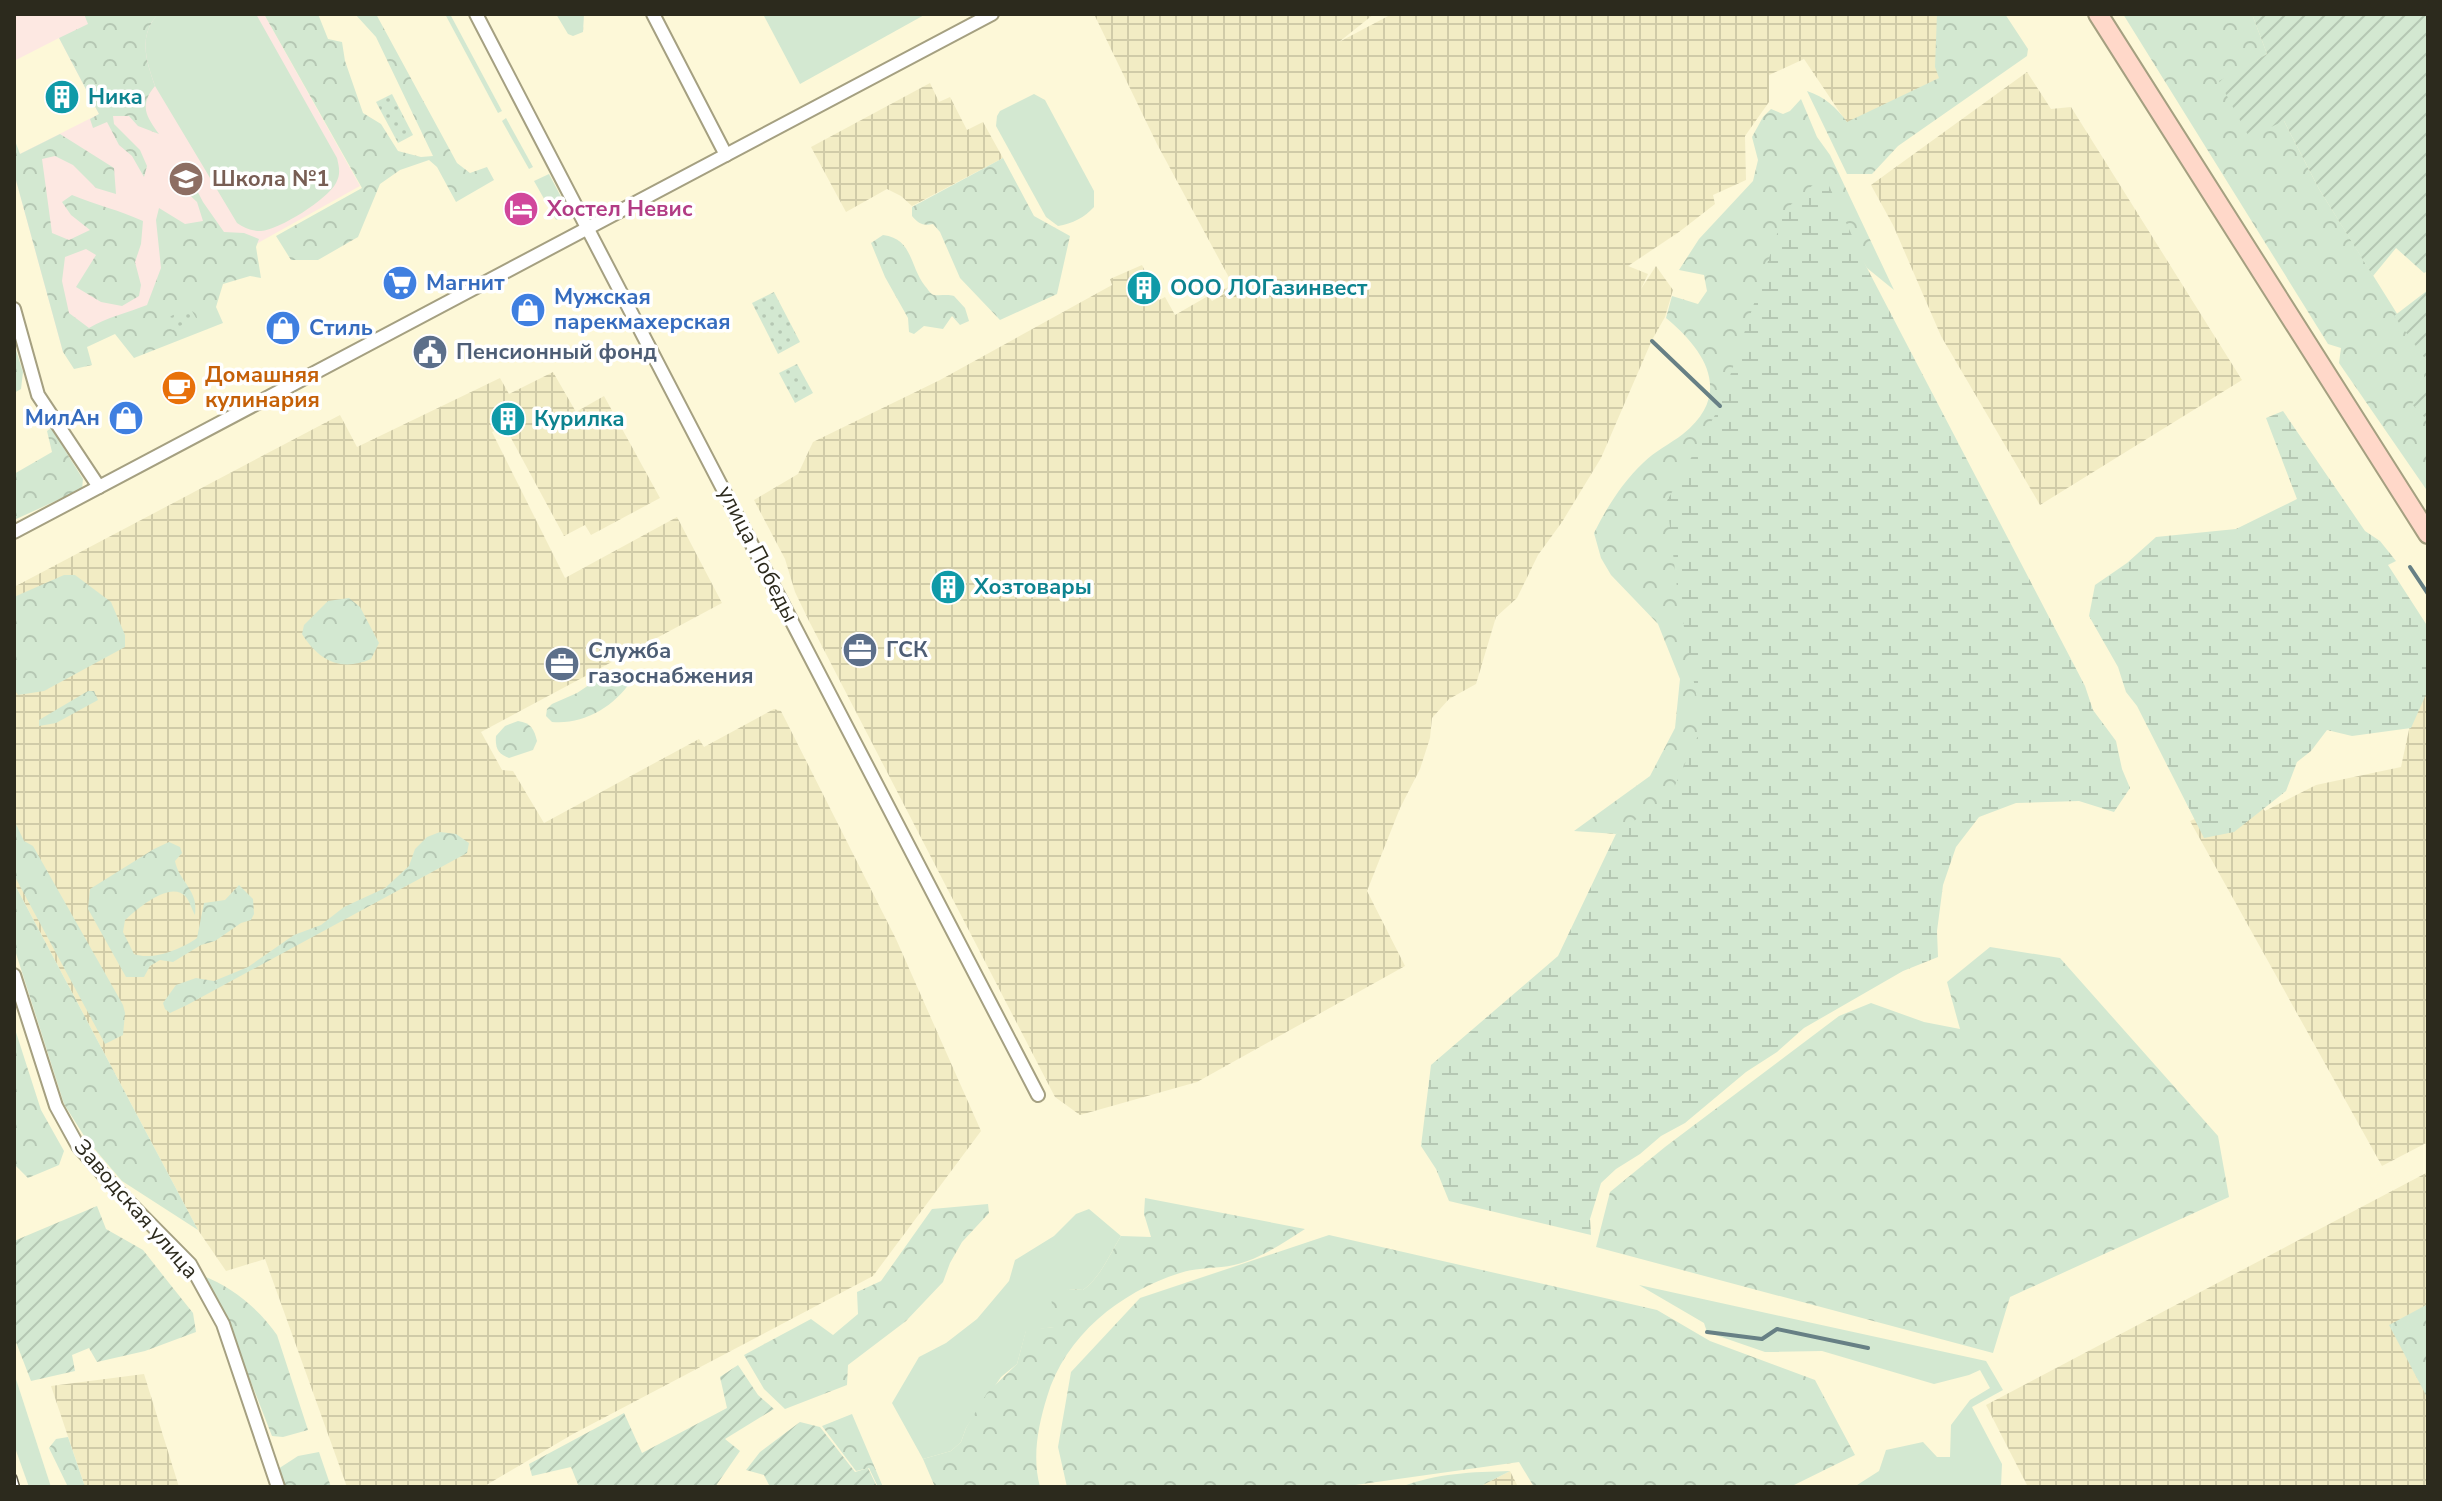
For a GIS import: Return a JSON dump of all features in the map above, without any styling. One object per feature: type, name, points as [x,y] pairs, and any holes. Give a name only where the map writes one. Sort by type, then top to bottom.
[{"type":"main road","points":[[2098,14],[2428,534]]},
{"type":"street","name":"улица Победы","points":[[476,14],[1038,1095]]},
{"type":"street","points":[[653,14],[726,155]]},
{"type":"street","points":[[14,532],[992,14]]},
{"type":"street","points":[[14,309],[38,395],[99,487]]},
{"type":"street","name":"Заводская улица","points":[[14,975],[56,1106],[78,1146],[190,1264],[223,1324],[278,1487]]},
{"type":"shaded area","name":"Школа №1","points":[[14,14],[264,14],[360,186],[63,352],[14,173],[14,157],[99,114],[59,38],[14,61]]},
{"type":"shaded area","points":[[1094,14],[1374,14],[1339,42],[1392,14],[1952,14],[1940,78],[1847,123],[1804,59],[1769,75],[1769,102],[1745,136],[1746,180],[1713,195],[1715,204],[1628,266],[1648,274],[1641,289],[1656,266],[1673,290],[1665,317],[1601,458],[1538,555],[1517,598],[1496,617],[1476,684],[1449,699],[1432,718],[1430,738],[1420,769],[1400,808],[1367,891],[1405,966],[1197,1082],[1080,1115],[1055,1097],[809,621],[795,592],[785,559],[754,500],[798,474],[813,442],[940,380],[1112,285],[1110,279],[1142,265],[1159,300],[1165,297],[1175,315],[1208,296],[1212,301],[1224,294],[1222,290],[1233,285],[1157,144]]},
{"type":"shaded area","points":[[2027,72],[2051,109],[2071,107],[2242,380],[2040,505],[1941,336],[1893,225],[1871,185]]},
{"type":"shaded area","points":[[930,83],[939,102],[950,97],[967,130],[983,122],[1003,158],[912,206],[887,189],[846,212],[811,147]]},
{"type":"shaded area","points":[[553,372],[576,412],[604,396],[660,498],[591,535],[585,525],[564,536],[505,427],[492,432],[565,578],[677,517],[722,603],[481,732],[502,770],[513,771],[544,823],[699,739],[704,747],[774,709],[781,711],[896,939],[981,1131],[873,1276],[573,1434],[483,1487],[347,1487],[265,1259],[226,1271],[198,1230],[14,883],[14,587],[340,415],[357,447],[500,378],[509,394]]},
{"type":"shaded area","points":[[2428,688],[2428,1142],[2382,1166],[2190,821],[2252,795],[2265,811],[2316,785],[2401,767],[2416,697]]},
{"type":"shaded area","points":[[2428,1172],[2428,1487],[2028,1487],[1986,1405]]},
{"type":"shaded area","points":[[144,1374],[179,1487],[85,1487],[51,1386]]},
{"type":"shaded area","points":[[1510,1471],[1518,1487],[1479,1487]]},
{"type":"green space","points":[[84,14],[158,14],[146,40],[147,58],[155,86],[147,99],[146,110],[159,134],[138,126],[129,116],[113,116],[114,124],[140,150],[147,166],[144,177],[132,156],[119,145],[107,122],[93,128],[90,119],[99,114],[59,38],[88,24]]},
{"type":"green space","points":[[158,14],[256,14],[337,158],[338,180],[331,190],[291,220],[269,229],[254,230],[237,223],[155,86],[147,58],[146,40]]},
{"type":"green space","points":[[264,14],[318,14],[328,39],[342,42],[345,61],[363,113],[381,124],[398,151],[421,157],[433,156],[376,37],[355,14],[376,14],[457,163],[470,173],[487,167],[494,180],[456,202],[437,167],[429,160],[400,170],[380,184],[358,237],[318,260],[291,260],[276,236],[362,188]]},
{"type":"green space","points":[[445,14],[450,14],[502,111],[498,113]]},
{"type":"green space","points":[[556,14],[584,14],[583,32],[573,36],[568,34]]},
{"type":"green space","points":[[763,14],[926,14],[800,84]]},
{"type":"green space","points":[[1937,14],[2005,14],[2028,49],[2027,56],[1898,146],[1872,174],[1847,174],[1807,91],[1830,103],[1847,122],[1939,78],[1935,67]]},
{"type":"green space","points":[[2123,14],[2252,14],[2267,54],[2220,82],[2284,121],[2319,189],[2426,360],[2428,492],[2339,363],[2341,348],[2328,344]]},
{"type":"green space","points":[[2252,14],[2428,14],[2428,271],[2424,273],[2396,248],[2373,276],[2319,189],[2284,121],[2249,137],[2219,81],[2267,54]]},
{"type":"green space","points":[[392,94],[413,135],[398,143],[376,102]]},
{"type":"green space","points":[[1034,94],[1045,100],[1094,191],[1094,207],[1078,220],[1063,225],[1058,226],[1046,217],[996,126],[1000,111]]},
{"type":"green space","points":[[1801,99],[1894,290],[1867,268],[1850,238],[1741,642],[1682,811],[1616,834],[1574,831],[1650,776],[1675,728],[1680,679],[1658,624],[1611,575],[1601,558],[1594,533],[1628,479],[1648,459],[1683,434],[1707,404],[1710,388],[1702,359],[1693,344],[1666,318],[1672,296],[1698,304],[1707,291],[1704,275],[1679,270],[1699,239],[1753,181],[1758,160],[1752,137],[1763,117],[1771,109],[1783,114],[1790,111]]},
{"type":"green space","points":[[506,118],[533,167],[529,169],[502,121]]},
{"type":"green space","points":[[60,134],[114,168],[116,194],[96,188],[73,165],[55,156],[42,159],[52,233],[69,240],[90,230],[71,215],[62,202],[72,195],[143,221],[141,244],[135,262],[141,285],[139,296],[122,306],[101,302],[76,287],[96,255],[86,249],[65,257],[62,281],[69,313],[89,328],[147,305],[161,268],[156,220],[159,208],[185,224],[203,221],[197,202],[183,189],[181,177],[189,175],[224,232],[244,233],[259,239],[256,247],[261,278],[250,276],[223,284],[216,307],[223,323],[134,358],[115,334],[87,347],[92,365],[74,369],[63,352],[14,173],[14,138],[20,154]]},
{"type":"green space","points":[[1003,158],[1034,216],[1070,236],[1057,294],[1000,320],[960,278],[940,232],[933,224],[917,221],[912,216],[912,207]]},
{"type":"green space","points":[[549,174],[567,208],[564,216],[556,220],[534,181]]},
{"type":"green space","points":[[1824,175],[1867,268],[2085,686],[2093,710],[2116,741],[2130,788],[2114,812],[2079,801],[2016,803],[1979,817],[1956,847],[1943,885],[1937,931],[1938,957],[1903,971],[1804,1028],[1685,1123],[1661,1136],[1616,1169],[1601,1183],[1590,1219],[1591,1235],[1449,1201],[1436,1169],[1421,1146],[1431,1065],[1558,956],[1616,834],[1671,794],[1702,727],[1677,588],[1667,501],[1720,406],[1785,210]]},
{"type":"green space","points":[[883,235],[893,237],[905,247],[930,293],[954,296],[965,308],[969,321],[960,325],[952,316],[943,329],[924,326],[914,334],[909,332],[908,318],[885,277],[871,243]]},
{"type":"green space","points":[[2428,290],[2428,421],[2412,404],[2423,385],[2426,360],[2394,316]]},
{"type":"green space","points":[[774,292],[800,342],[778,354],[752,303]]},
{"type":"green space","points":[[189,306],[196,318],[172,330],[166,319]]},
{"type":"green space","points":[[14,344],[23,372],[21,389],[14,393]]},
{"type":"green space","points":[[797,364],[813,393],[795,403],[779,373]]},
{"type":"green space","points":[[2283,411],[2365,531],[2380,541],[2396,561],[2388,565],[2428,627],[2428,690],[2411,728],[2352,736],[2327,730],[2311,751],[2297,762],[2286,791],[2234,832],[2204,838],[2089,616],[2095,585],[2127,563],[2156,537],[2236,529],[2297,499],[2266,418]]},
{"type":"green space","points":[[51,428],[83,479],[82,489],[14,520],[14,474],[52,452],[47,431]]},
{"type":"green space","points":[[64,575],[75,575],[111,602],[125,635],[125,647],[44,691],[18,695],[14,689],[14,597]]},
{"type":"green space","points":[[349,598],[360,607],[379,643],[371,659],[340,664],[323,657],[302,634],[304,625],[328,601]]},
{"type":"green space","points":[[621,670],[631,681],[607,706],[575,721],[552,722],[546,716],[552,704],[577,693],[604,675]]},
{"type":"green space","points":[[88,691],[94,691],[98,700],[56,723],[39,726],[39,720]]},
{"type":"green space","points":[[518,721],[531,727],[537,741],[533,750],[509,758],[498,750],[496,736],[505,726]]},
{"type":"green space","points":[[14,820],[24,841],[33,846],[123,1005],[123,1035],[105,1044],[14,875]]},
{"type":"green space","points":[[440,832],[456,834],[469,843],[467,853],[187,1005],[170,1013],[165,1009],[163,1003],[176,985],[196,978],[214,981],[248,967],[294,935],[321,925],[344,907],[385,888],[409,866],[415,849],[427,837]]},
{"type":"green space","points":[[169,842],[180,847],[182,853],[175,861],[194,899],[195,915],[180,892],[163,893],[146,903],[125,920],[123,932],[134,954],[158,955],[191,942],[197,938],[204,903],[225,900],[239,885],[253,899],[254,914],[251,920],[173,962],[160,960],[150,966],[144,977],[126,977],[88,909],[90,889]]},
{"type":"green space","points":[[14,883],[198,1230],[122,1181],[86,1139],[64,1104],[14,947]]},
{"type":"green space","points":[[1990,947],[2060,958],[2218,1136],[2229,1197],[2010,1297],[1993,1353],[1596,1247],[1610,1192],[1839,1016],[1871,1003],[1924,1022],[1960,1029],[1947,982]]},
{"type":"green space","points":[[14,1026],[41,1110],[64,1151],[59,1165],[28,1178],[14,1164]]},
{"type":"green space","points":[[1145,1198],[1305,1229],[1253,1259],[1187,1271],[1158,1281],[1116,1304],[1098,1319],[1067,1355],[1047,1397],[1037,1442],[1036,1464],[1040,1487],[935,1487],[923,1459],[951,1451],[961,1442],[987,1393],[1017,1364],[1026,1330],[1054,1327],[1051,1295],[1068,1289],[1083,1290],[1089,1285],[1121,1236],[1151,1237],[1144,1214]]},
{"type":"green space","points":[[988,1204],[989,1213],[962,1242],[943,1282],[906,1321],[848,1365],[847,1385],[785,1409],[764,1389],[744,1355],[811,1319],[833,1335],[858,1314],[857,1292],[881,1281],[932,1209]]},
{"type":"green space","points":[[97,1206],[106,1229],[143,1250],[193,1313],[196,1332],[145,1351],[97,1362],[89,1348],[72,1355],[75,1371],[31,1381],[14,1337],[14,1241]]},
{"type":"green space","points":[[1089,1209],[1121,1236],[1100,1272],[1083,1290],[1068,1289],[1054,1327],[1026,1331],[1017,1364],[1001,1377],[966,1428],[961,1442],[951,1451],[923,1459],[892,1403],[919,1357],[946,1343],[977,1319],[1009,1281],[1015,1260],[1054,1236],[1076,1214]]},
{"type":"green space","points":[[1329,1235],[1657,1310],[1710,1341],[1815,1380],[1855,1455],[1790,1487],[1534,1487],[1519,1462],[1341,1487],[1067,1487],[1058,1447],[1071,1372],[1140,1298]]},
{"type":"green space","points":[[203,1276],[244,1300],[277,1335],[308,1430],[283,1437],[272,1436],[226,1318]]},
{"type":"green space","points":[[1639,1285],[1986,1361],[2003,1390],[1972,1407],[2002,1464],[2001,1486],[1854,1487],[1879,1471],[1886,1450],[1923,1442],[1937,1457],[1950,1457],[1951,1425],[1970,1400],[1990,1388],[1980,1370],[1934,1384],[1822,1351],[1765,1352],[1707,1332],[1704,1323]]},
{"type":"green space","points":[[2428,1304],[2428,1399],[2389,1325]]},
{"type":"green space","points":[[738,1365],[758,1395],[774,1409],[725,1439],[740,1451],[715,1487],[579,1487],[571,1467],[532,1476],[529,1464],[624,1413],[642,1453],[727,1408],[720,1377]]},
{"type":"green space","points":[[14,1373],[51,1487],[29,1487],[14,1445]]},
{"type":"green space","points":[[852,1414],[883,1487],[878,1487],[869,1468],[856,1471],[822,1426]]},
{"type":"green space","points":[[800,1422],[820,1427],[855,1472],[868,1468],[877,1487],[770,1487],[764,1475],[746,1470],[760,1452]]},
{"type":"green space","points":[[68,1437],[85,1487],[68,1487],[49,1448],[56,1439]]},
{"type":"green space","points":[[319,1452],[331,1487],[284,1487],[278,1469],[298,1456]]},
{"type":"green space","points":[[1510,1471],[1479,1487],[1401,1487],[1441,1476]]},
{"type":"waterway","points":[[1652,341],[1720,406]]},
{"type":"waterway","points":[[2410,567],[2428,594]]},
{"type":"waterway","points":[[1707,1332],[1762,1339],[1777,1329],[1868,1348]]},
{"type":"railway","points":[[14,1477],[17,1487]]},
{"type":"place","name":"Ника","points":[[62,97]]},
{"type":"place","name":"Школа №1","points":[[186,179]]},
{"type":"place","name":"Хостел Невис","points":[[521,209]]},
{"type":"place","name":"Магнит","points":[[400,283]]},
{"type":"place","name":"ООО ЛОГазинвест","points":[[1144,288]]},
{"type":"place","name":"Мужская парекмахерская","points":[[528,310]]},
{"type":"place","name":"Стиль","points":[[283,328]]},
{"type":"place","name":"Пенсионный фонд","points":[[430,352]]},
{"type":"place","name":"Домашняя кулинария","points":[[179,388]]},
{"type":"place","name":"МилАн","points":[[126,418]]},
{"type":"place","name":"Курилка","points":[[508,419]]},
{"type":"place","name":"Хозтовары","points":[[948,587]]},
{"type":"place","name":"ГСК","points":[[860,650]]},
{"type":"place","name":"Служба газоснабжения","points":[[562,664]]}]
